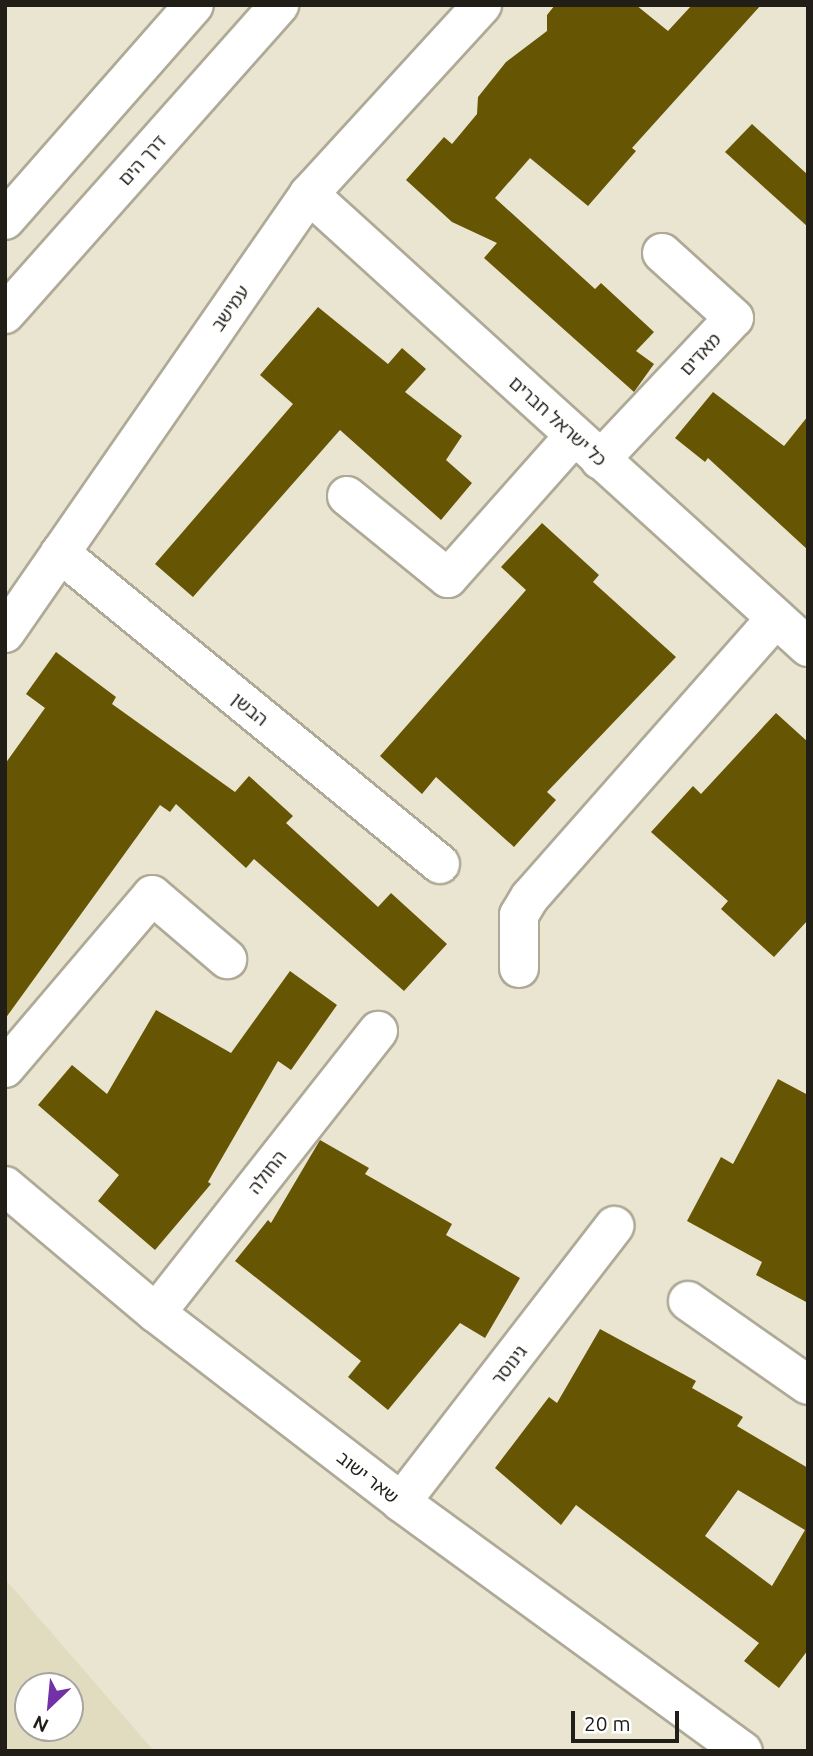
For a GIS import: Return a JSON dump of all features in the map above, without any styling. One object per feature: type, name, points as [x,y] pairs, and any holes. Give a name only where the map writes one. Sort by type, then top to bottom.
[{"type":"street","points":[[5,220],[194,5]]},
{"type":"street","name":"דרך הים","points":[[5,314],[279,5]]},
{"type":"street","name":"עמישב","points":[[5,633],[309,194],[482,5]]},
{"type":"street","name":"כל ישראל חברים","points":[[309,194],[808,647]]},
{"type":"street","name":"מאדים","points":[[587,448],[734,318],[662,253]]},
{"type":"street","points":[[347,496],[448,578],[587,448]]},
{"type":"street","name":"הבשן","points":[[60,554],[440,864]]},
{"type":"street","points":[[519,968],[519,915],[530,897],[775,619]]},
{"type":"street","points":[[5,1068],[152,895],[227,959]]},
{"type":"street","name":"החולה","points":[[156,1313],[378,1031]]},
{"type":"street","name":"שאר ישוב","points":[[5,1186],[156,1313],[401,1503],[743,1751]]},
{"type":"street","name":"גינוסר","points":[[401,1503],[614,1226]]},
{"type":"street","points":[[688,1301],[808,1385]]},
{"type":"shaded area","points":[[5,1579],[154,1751],[5,1751]]},
{"type":"building","points":[[555,5],[636,5],[668,31],[692,5],[761,5],[632,148],[636,151],[588,206],[530,158],[495,198],[595,289],[601,283],[654,332],[636,351],[654,364],[634,392],[484,258],[497,243],[452,222],[406,180],[444,137],[452,144],[477,114],[478,97],[506,62],[547,31],[547,15]]},
{"type":"building","points":[[752,124],[808,175],[808,227],[725,152]]},
{"type":"building","points":[[318,307],[388,364],[402,348],[426,369],[405,392],[462,436],[446,460],[472,483],[441,520],[340,430],[193,597],[155,564],[293,404],[260,375]]},
{"type":"building","points":[[713,392],[784,446],[808,416],[808,550],[708,458],[705,462],[675,438]]},
{"type":"building","points":[[542,523],[599,575],[593,582],[676,657],[547,792],[556,800],[514,847],[436,777],[422,794],[380,756],[526,590],[501,567]]},
{"type":"building","points":[[56,652],[116,697],[112,704],[235,792],[249,776],[293,816],[286,823],[378,907],[391,893],[447,944],[404,991],[254,859],[246,868],[176,804],[170,812],[160,805],[5,1019],[5,764],[45,708],[26,694]]},
{"type":"building","points":[[776,713],[808,742],[808,920],[774,957],[721,909],[728,901],[651,832],[693,786],[701,794]]},
{"type":"building","points":[[290,971],[337,1005],[291,1070],[278,1061],[208,1182],[211,1184],[155,1250],[98,1201],[119,1175],[38,1105],[72,1065],[107,1094],[156,1010],[231,1053]]},
{"type":"building","points":[[778,1079],[808,1095],[808,1303],[756,1275],[762,1262],[687,1221],[721,1157],[733,1164]]},
{"type":"building","points":[[320,1140],[369,1168],[365,1174],[452,1224],[446,1235],[520,1278],[485,1338],[460,1323],[388,1410],[348,1377],[361,1361],[235,1261],[268,1220],[271,1223]]},
{"type":"building","points":[[600,1329],[696,1381],[692,1388],[743,1417],[737,1426],[808,1468],[808,1650],[779,1688],[744,1661],[759,1643],[576,1505],[561,1525],[495,1468],[549,1397],[557,1403]],"holes":[[[738,1490],[805,1530],[772,1586],[705,1536]]]}]
